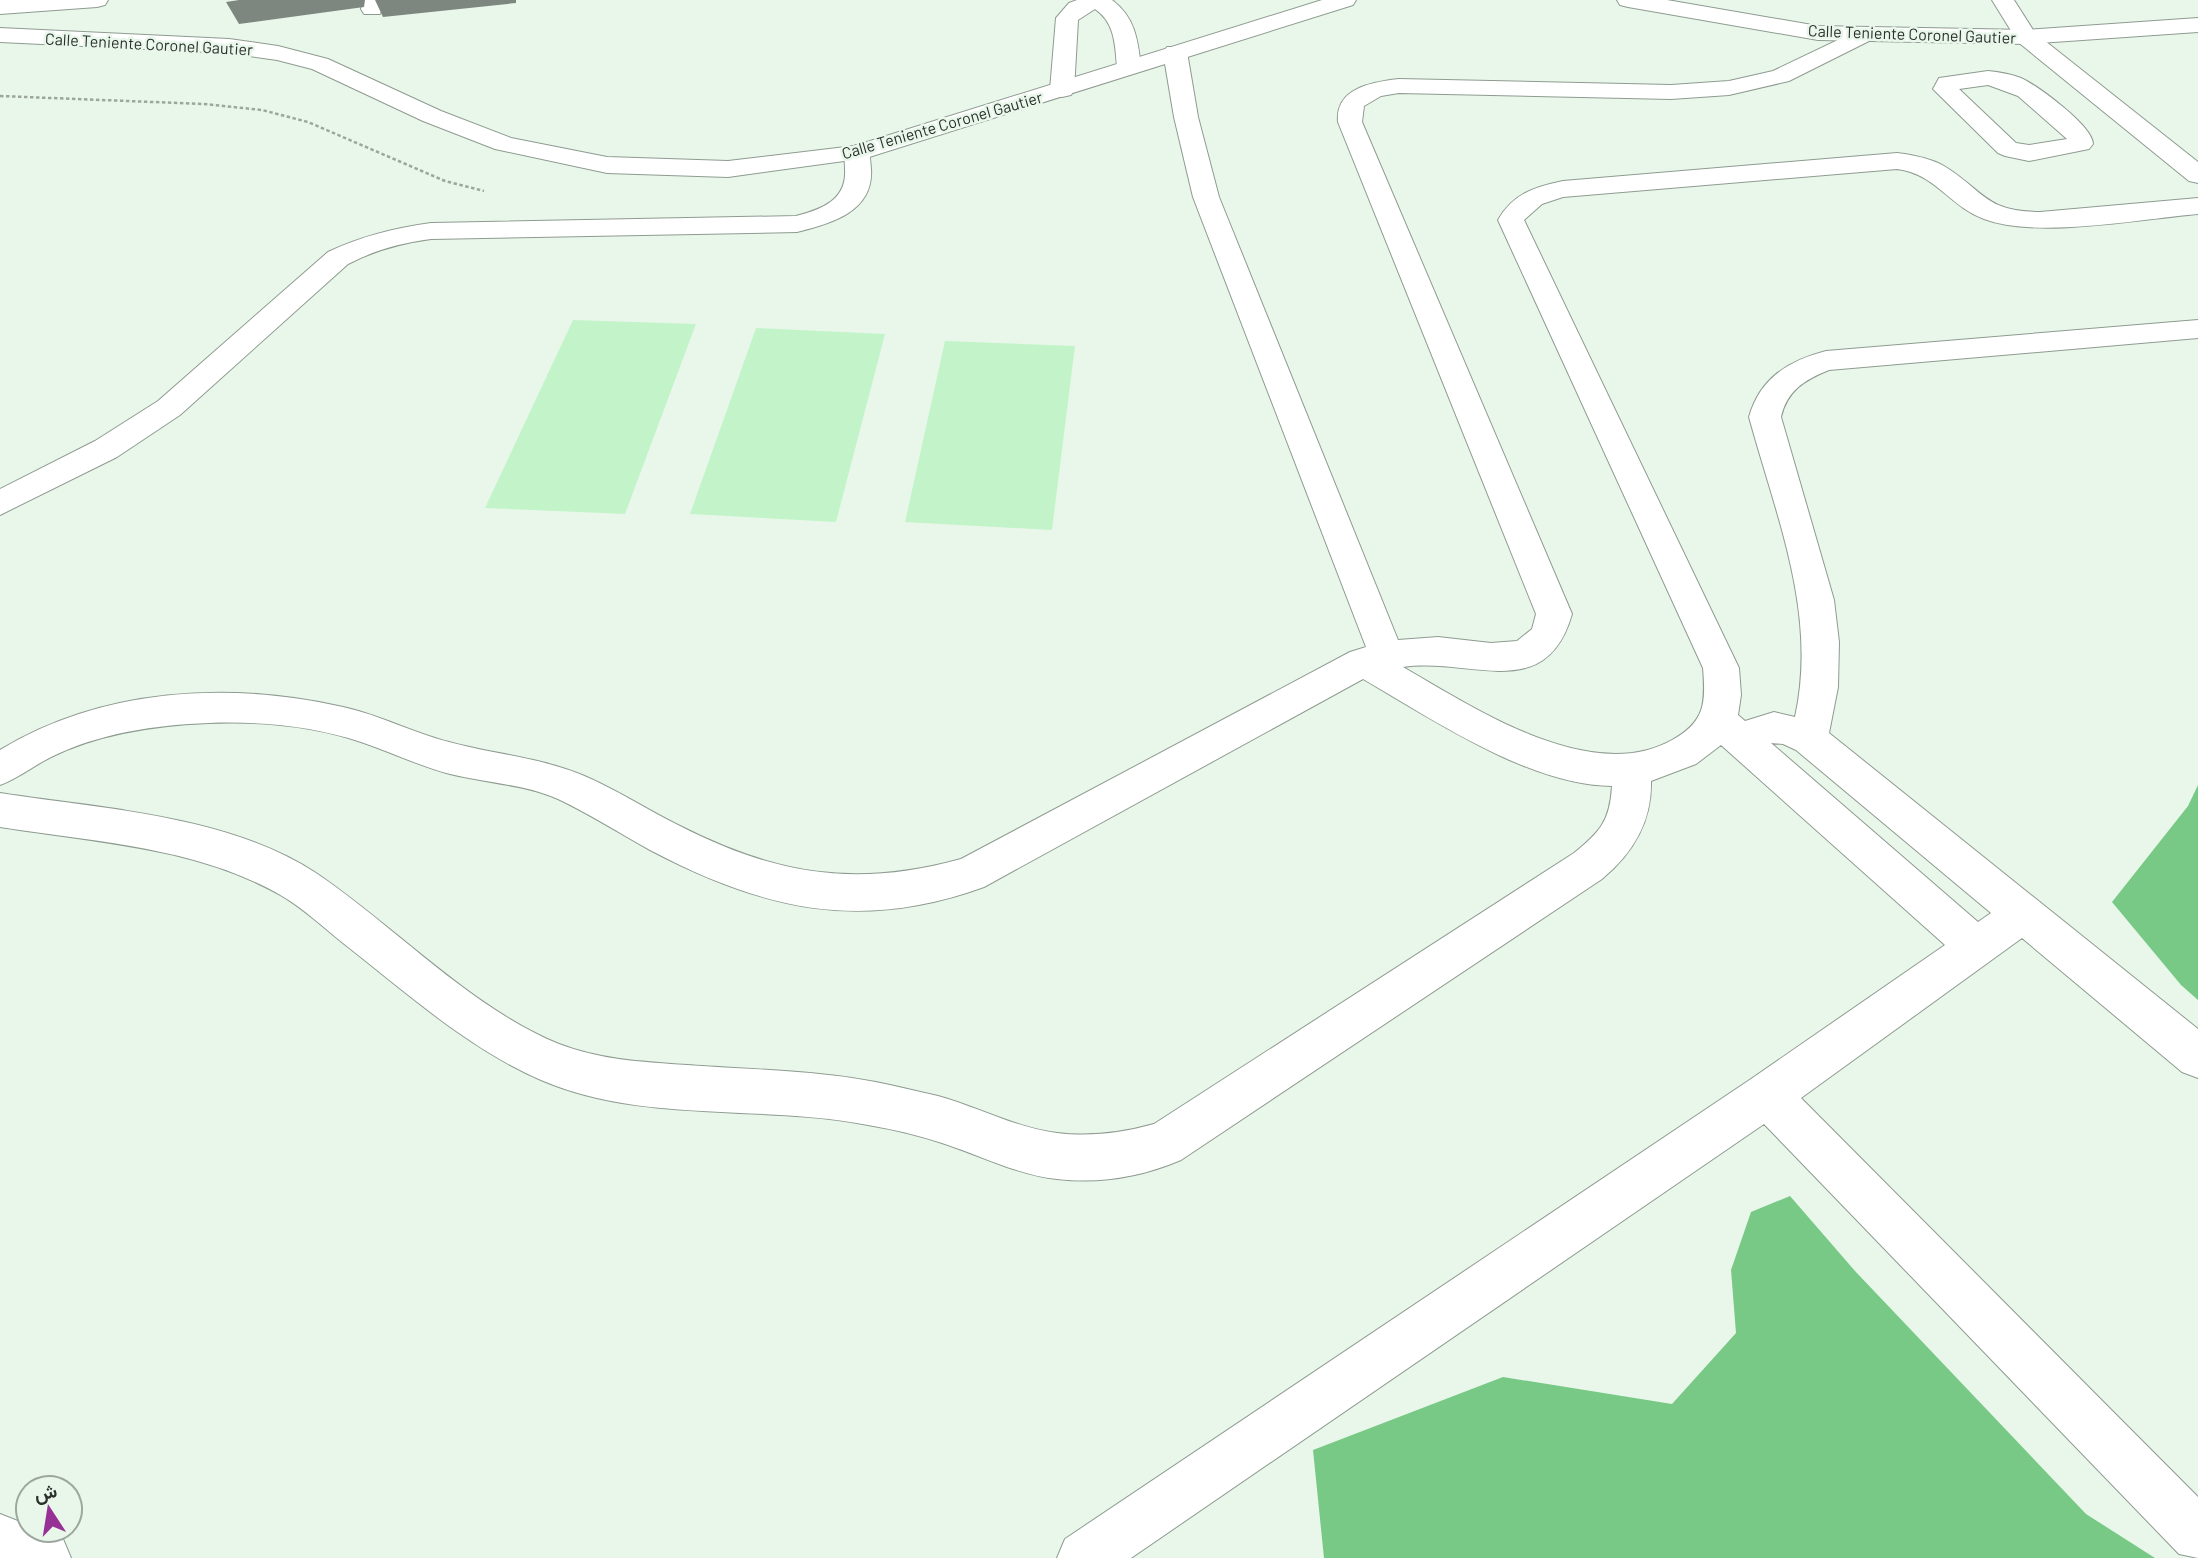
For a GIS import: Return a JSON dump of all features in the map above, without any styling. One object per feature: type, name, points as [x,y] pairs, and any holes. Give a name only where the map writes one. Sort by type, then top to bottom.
[{"type":"main road","points":[[0,6],[97,0]]},
{"type":"main road","points":[[1062,90],[1067,18],[1077,8],[1097,0],[1108,6],[1121,21],[1129,67]]},
{"type":"main road","name":"Calle Teniente Coronel Gautier","points":[[0,35],[229,46],[278,53],[320,64],[432,117],[504,144],[607,165],[728,169],[857,153],[1346,0]]},
{"type":"main road","name":"Calle Teniente Coronel Gautier","points":[[1628,0],[1818,33],[2026,37],[2198,26]]},
{"type":"main road","points":[[2003,0],[2026,37],[2198,175]]},
{"type":"main road","points":[[0,769],[31,751],[86,727],[145,713],[220,709],[306,714],[346,723],[448,758],[556,781],[619,811],[666,839],[730,867],[797,889],[831,895],[866,896],[937,885],[981,869],[1375,659],[1439,651],[1492,659],[1510,658],[1539,646],[1548,637],[1555,614],[1350,121],[1349,114],[1354,101],[1371,90],[1399,86],[1671,92],[1729,88],[1782,76],[1863,35]]},
{"type":"main road","points":[[1175,52],[1186,117],[1206,197],[1375,659],[1486,730],[1557,761],[1607,770],[1631,769],[1663,763],[1701,741],[1732,732],[1752,734],[1764,728],[1780,727],[1809,738],[2198,1057]]},
{"type":"main road","points":[[2071,130],[2080,137],[2081,141],[2077,145],[2029,153],[2014,151],[1966,109],[1945,86],[1952,82],[1988,78],[2008,81],[2024,89],[2071,130],[2133,123]]},
{"type":"main road","points":[[0,503],[106,449],[151,421],[193,388],[324,269],[356,249],[393,236],[431,231],[797,223],[830,214],[848,201],[857,185],[857,153]]},
{"type":"main road","points":[[1977,947],[1732,732],[1724,706],[1721,668],[1511,220],[1523,203],[1540,194],[1563,189],[1897,162],[1923,165],[1936,170],[1977,205],[2015,219],[2040,220],[2198,206]]},
{"type":"main road","points":[[1809,738],[1820,687],[1821,642],[1817,600],[1765,417],[1768,402],[1775,389],[1788,377],[1826,361],[2198,329]]},
{"type":"main road","points":[[0,810],[178,838],[221,849],[262,865],[300,885],[467,1014],[508,1041],[554,1064],[619,1082],[866,1102],[939,1119],[1010,1144],[1055,1156],[1102,1158],[1165,1144],[1588,866],[1607,851],[1621,833],[1630,813],[1631,769]]},
{"type":"main road","points":[[1084,1558],[1767,1095],[2024,913]]},
{"type":"main road","points":[[1767,1095],[2198,1535]]},
{"type":"main road","points":[[0,1541],[44,1558]]},
{"type":"path","points":[[0,96],[204,104],[262,110],[308,122],[445,181],[495,194]]},
{"type":"green space","points":[[573,320],[696,324],[625,514],[485,508]]},
{"type":"green space","points":[[756,328],[885,334],[836,522],[690,514]]},
{"type":"green space","points":[[945,341],[1075,346],[1052,530],[905,522]]},
{"type":"green space","points":[[2198,785],[2198,1000],[2181,985],[2112,902],[2188,806]]},
{"type":"green space","points":[[1790,1196],[1855,1271],[2086,1514],[2155,1558],[1324,1558],[1313,1450],[1503,1377],[1672,1404],[1736,1333],[1731,1270],[1751,1212]]}]
